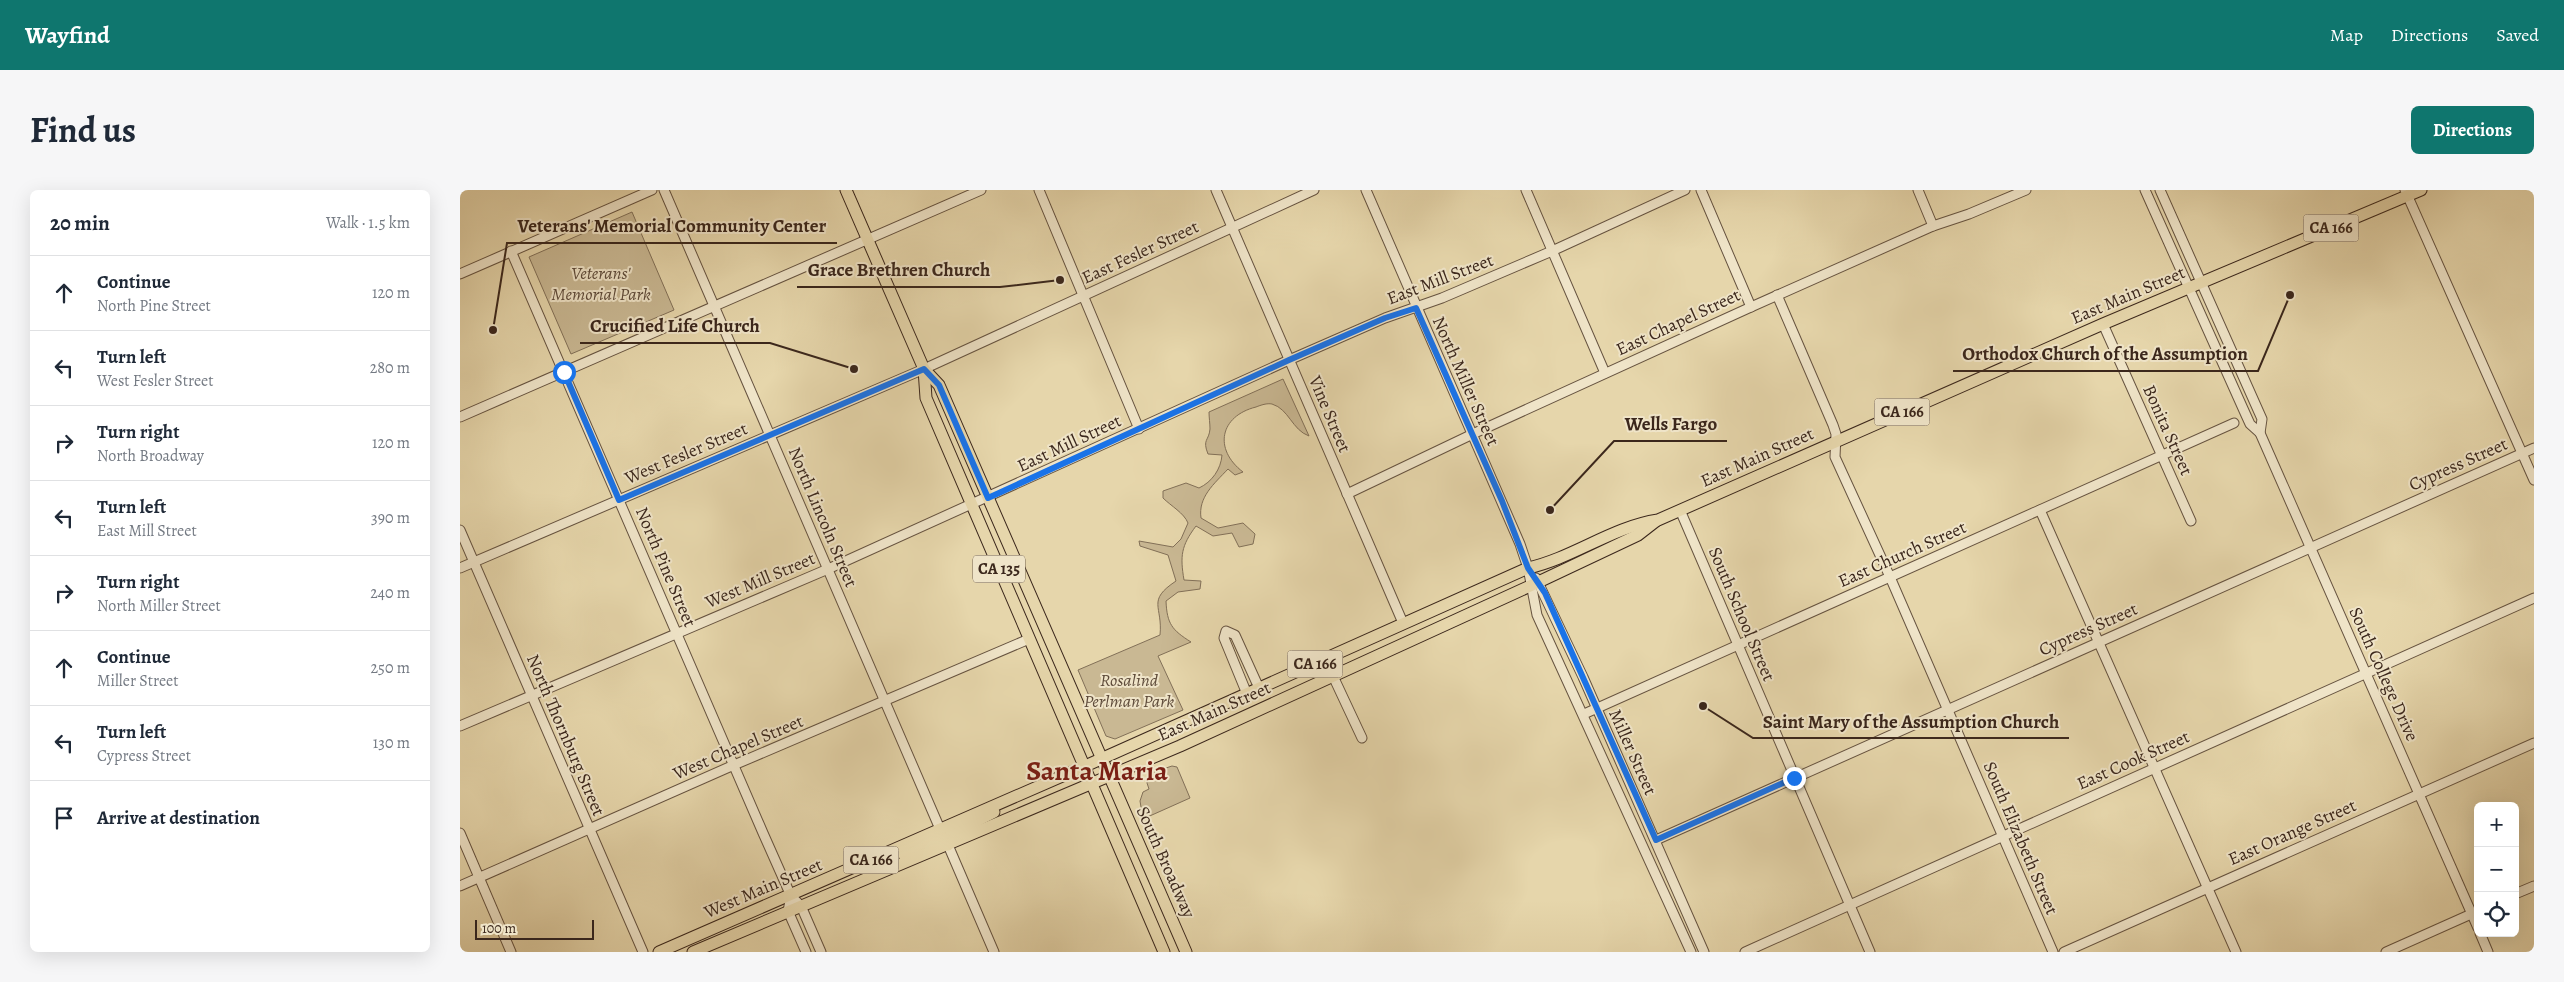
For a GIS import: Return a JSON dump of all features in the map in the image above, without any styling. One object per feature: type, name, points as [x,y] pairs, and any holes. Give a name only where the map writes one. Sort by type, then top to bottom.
[{"type":"main road","name":"CA 135","points":[[846,190],[924,369],[939,385],[1101,759]]},
{"type":"main road","name":"East Main Street","points":[[1108,776],[1534,584],[1638,535],[1658,520],[1835,438],[2189,288],[2406,193],[2421,190]]},
{"type":"main road","name":"CA 135","points":[[924,369],[926,398],[1164,952]]},
{"type":"main road","name":"East Main Street","points":[[1101,759],[1528,568],[1549,562],[1638,523],[1658,520]]},
{"type":"main road","name":"West Main Street","points":[[659,952],[791,896],[1101,759]]},
{"type":"main road","name":"South Broadway","points":[[1101,759],[1186,952]]},
{"type":"main road","name":"West Main Street","points":[[693,952],[1108,776]]},
{"type":"main road","points":[[948,845],[947,839],[951,834],[999,810],[1018,795]]},
{"type":"main road","points":[[873,875],[892,862],[935,840],[942,834],[940,829]]},
{"type":"street","points":[[460,274],[652,190]]},
{"type":"street","name":"North Lincoln Street","points":[[664,190],[940,829]]},
{"type":"street","points":[[460,417],[868,241],[981,190]]},
{"type":"street","points":[[1039,190],[1139,429]]},
{"type":"street","name":"Vine Street","points":[[1216,190],[1403,623]]},
{"type":"street","name":"East Fesler Street","points":[[924,369],[1314,190]]},
{"type":"street","name":"North Miller Street","points":[[1366,190],[1502,501],[1534,584]]},
{"type":"street","points":[[1526,190],[1605,374]]},
{"type":"street","name":"East Mill Street","points":[[988,498],[1289,360],[1385,318],[1416,308],[1552,252],[1685,190]]},
{"type":"street","points":[[1701,190],[1751,306]]},
{"type":"street","points":[[1918,190],[1933,226]]},
{"type":"street","name":"East Chapel Street","points":[[1347,494],[1751,306],[1933,226],[1969,214],[2026,190]]},
{"type":"street","name":"South College Drive","points":[[2145,190],[2250,424],[2260,432],[2419,794],[2474,910]]},
{"type":"street","name":"South College Drive","points":[[2160,190],[2262,420],[2260,432]]},
{"type":"street","points":[[2406,193],[2534,480]]},
{"type":"street","name":"North Pine Street","points":[[511,251],[791,896]]},
{"type":"street","name":"South Elizabeth Street","points":[[1777,295],[1835,438],[1834,457],[1890,577],[2053,952]]},
{"type":"street","name":"Bonita Street","points":[[2103,324],[2191,522]]},
{"type":"street","name":"West Fesler Street","points":[[460,568],[924,369]]},
{"type":"street","name":"East Church Street","points":[[1584,714],[2234,423]]},
{"type":"street","name":"Cypress Street","points":[[1656,840],[2534,448]]},
{"type":"street","name":"West Mill Street","points":[[460,726],[828,569],[988,498]]},
{"type":"street","name":"South School Street","points":[[1680,510],[1870,952]]},
{"type":"street","points":[[2040,510],[2236,952]]},
{"type":"street","name":"North Thornburg Street","points":[[460,530],[643,952]]},
{"type":"street","name":"Miller Street","points":[[1534,584],[1596,708],[1704,952]]},
{"type":"street","name":"Miller Street","points":[[1534,584],[1537,615],[1584,714],[1636,836],[1691,952]]},
{"type":"street","name":"East Cook Street","points":[[1745,952],[2534,598]]},
{"type":"street","points":[[1247,694],[1224,638],[1226,631],[1235,635],[1260,688]]},
{"type":"street","name":"West Chapel Street","points":[[460,886],[734,765],[1029,639]]},
{"type":"street","points":[[1325,659],[1362,738]]},
{"type":"street","name":"East Orange Street","points":[[2064,952],[2534,743]]},
{"type":"street","points":[[460,833],[511,952]]},
{"type":"street","points":[[948,845],[994,952]]},
{"type":"street","points":[[2519,892],[2534,886]]},
{"type":"street","points":[[791,896],[801,906],[821,952]]},
{"type":"street","points":[[791,896],[788,911],[806,952]]},
{"type":"street","points":[[2386,952],[2474,912]]},
{"type":"street","points":[[2482,937],[2488,952]]},
{"type":"green space","name":"Veterans' Memorial Park","points":[[632,212],[674,310],[571,354],[529,257]]},
{"type":"green space","name":"Rosalind Perlman Park","points":[[1283,379],[1309,436],[1298,429],[1283,410],[1272,404],[1244,411],[1228,425],[1224,444],[1233,463],[1243,472],[1235,475],[1228,469],[1208,491],[1202,504],[1201,518],[1218,528],[1243,523],[1255,534],[1253,544],[1239,547],[1232,533],[1213,536],[1196,526],[1187,540],[1182,564],[1184,580],[1201,581],[1200,589],[1178,592],[1166,601],[1169,621],[1172,626],[1179,634],[1191,642],[1158,656],[1183,710],[1115,739],[1106,736],[1078,670],[1160,635],[1159,599],[1161,594],[1176,581],[1168,555],[1140,546],[1139,541],[1173,547],[1181,539],[1188,523],[1163,498],[1163,491],[1186,483],[1199,488],[1212,479],[1218,470],[1222,455],[1208,454],[1206,445],[1210,429],[1209,412]]},
{"type":"green space","points":[[1172,766],[1177,767],[1190,798],[1143,819],[1140,801],[1143,792],[1149,789],[1147,783],[1148,774]]},
{"type":"place","name":"Grace Brethren Church","points":[[1060,280]]},
{"type":"place","name":"Orthodox Church of the Assumption","points":[[2290,295]]},
{"type":"place","name":"Veterans' Memorial Community Center","points":[[493,330]]},
{"type":"place","name":"Crucified Life Church","points":[[854,369]]},
{"type":"place","name":"Wells Fargo","points":[[1550,510]]},
{"type":"place","name":"Saint Mary of the Assumption Church","points":[[1703,706]]},
{"type":"district","name":"Santa Maria","points":[[1097,771]]},
{"type":"route","points":[[564,372],[619,500],[924,369],[939,385],[988,498],[1289,360],[1385,318],[1416,308],[1502,501],[1528,568],[1545,593],[1644,818],[1656,840],[1794,778]]}]
